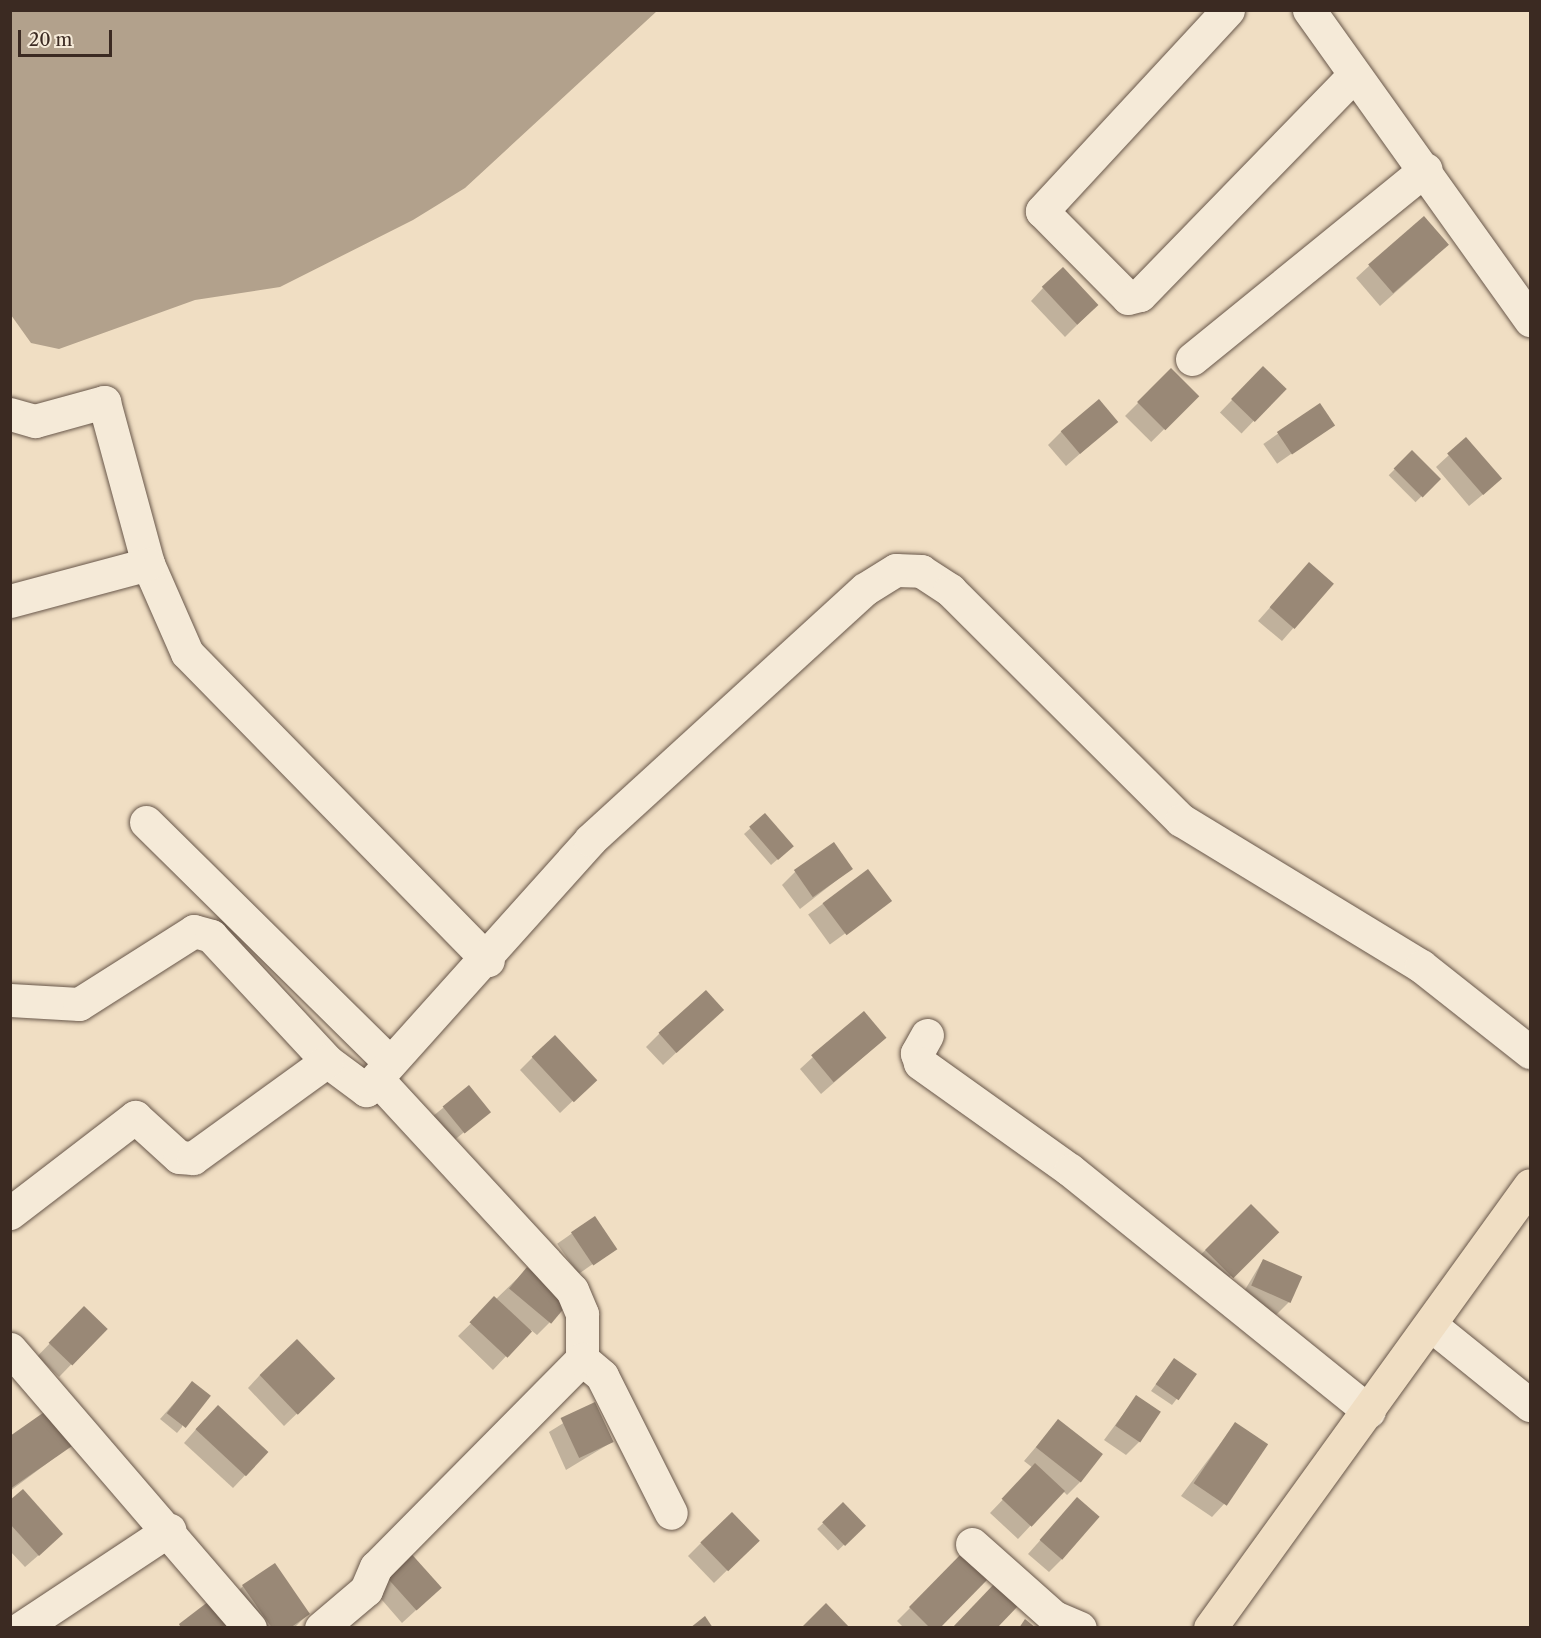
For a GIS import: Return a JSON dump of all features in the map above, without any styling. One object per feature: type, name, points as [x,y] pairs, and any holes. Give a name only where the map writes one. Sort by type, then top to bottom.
[{"type":"main road","points":[[1210,1628],[1432,1326],[1530,1185]]},
{"type":"street","points":[[1228,10],[1042,210],[1128,298],[1140,295],[1354,75]]},
{"type":"street","points":[[1310,10],[1354,75],[1426,170],[1530,320]]},
{"type":"street","points":[[1192,359],[1426,170]]},
{"type":"street","points":[[12,417],[35,421],[104,402],[148,564],[173,628],[193,660],[488,960]]},
{"type":"street","points":[[10,601],[148,564]]},
{"type":"street","points":[[10,1000],[79,1004],[194,931],[211,936],[327,1061],[357,1086],[366,1090],[488,960],[590,840],[865,589],[896,570],[921,571],[950,590],[1181,820],[1421,966],[1530,1052]]},
{"type":"street","points":[[146,822],[383,1071],[572,1290],[582,1314],[582,1359],[376,1567],[366,1590],[321,1628]]},
{"type":"street","points":[[927,1035],[917,1053],[920,1063],[1070,1170],[1369,1411]]},
{"type":"street","points":[[10,1213],[135,1117],[179,1157],[193,1158],[327,1061]]},
{"type":"street","points":[[1432,1326],[1530,1405]]},
{"type":"street","points":[[10,1349],[169,1530],[250,1628]]},
{"type":"street","points":[[582,1359],[602,1376],[671,1513]]},
{"type":"street","points":[[21,1628],[169,1530]]},
{"type":"street","points":[[972,1544],[1054,1617],[1080,1628]]},
{"type":"shaded area","points":[[10,11],[657,11],[465,188],[413,220],[280,287],[195,300],[59,349],[31,343],[11,315]]},
{"type":"building","points":[[1424,216],[1449,245],[1393,293],[1368,265]]},
{"type":"building","points":[[1063,267],[1098,305],[1077,325],[1042,287]]},
{"type":"building","points":[[1263,366],[1287,389],[1255,422],[1231,399]]},
{"type":"building","points":[[1171,368],[1199,396],[1165,430],[1137,402]]},
{"type":"building","points":[[1099,399],[1118,422],[1080,454],[1061,431]]},
{"type":"building","points":[[1320,403],[1335,425],[1292,454],[1277,432]]},
{"type":"building","points":[[1466,437],[1502,479],[1483,495],[1447,453]]},
{"type":"building","points":[[1412,450],[1441,479],[1423,497],[1394,468]]},
{"type":"building","points":[[1309,562],[1334,584],[1295,629],[1270,607]]},
{"type":"building","points":[[765,813],[794,846],[778,860],[749,827]]},
{"type":"building","points":[[834,842],[853,869],[813,897],[794,870]]},
{"type":"building","points":[[868,869],[892,901],[847,935],[822,903]]},
{"type":"building","points":[[706,990],[724,1010],[677,1053],[658,1033]]},
{"type":"building","points":[[864,1011],[886,1038],[834,1082],[811,1055]]},
{"type":"building","points":[[555,1035],[597,1080],[574,1102],[532,1057]]},
{"type":"building","points":[[469,1085],[491,1112],[465,1134],[443,1106]]},
{"type":"building","points":[[1251,1204],[1279,1232],[1233,1278],[1205,1250]]},
{"type":"building","points":[[595,1216],[617,1249],[593,1265],[571,1232]]},
{"type":"building","points":[[1263,1259],[1302,1276],[1290,1303],[1251,1285]]},
{"type":"building","points":[[527,1267],[569,1302],[551,1324],[509,1288]]},
{"type":"building","points":[[494,1296],[532,1331],[507,1358],[469,1322]]},
{"type":"building","points":[[84,1306],[108,1329],[72,1366],[49,1343]]},
{"type":"building","points":[[297,1339],[335,1379],[298,1415],[260,1375]]},
{"type":"building","points":[[1174,1358],[1197,1374],[1179,1400],[1156,1384]]},
{"type":"building","points":[[192,1381],[211,1396],[186,1428],[167,1413]]},
{"type":"building","points":[[1136,1395],[1161,1412],[1140,1442],[1115,1426]]},
{"type":"building","points":[[595,1402],[614,1442],[579,1458],[561,1418]]},
{"type":"building","points":[[218,1405],[268,1452],[246,1476],[195,1429]]},
{"type":"building","points":[[50,1408],[75,1444],[10,1489],[10,1436]]},
{"type":"building","points":[[1058,1419],[1103,1454],[1081,1482],[1036,1447]]},
{"type":"building","points":[[1235,1422],[1268,1444],[1227,1506],[1194,1483]]},
{"type":"building","points":[[1035,1463],[1065,1491],[1032,1527],[1002,1499]]},
{"type":"building","points":[[23,1489],[63,1534],[39,1556],[10,1524],[10,1500]]},
{"type":"building","points":[[1077,1497],[1100,1517],[1062,1560],[1040,1540]]},
{"type":"building","points":[[843,1502],[866,1526],[845,1546],[822,1522]]},
{"type":"building","points":[[732,1512],[760,1541],[728,1571],[700,1543]]},
{"type":"building","points":[[407,1549],[442,1588],[417,1610],[382,1572]]},
{"type":"building","points":[[961,1554],[987,1580],[940,1628],[930,1628],[909,1607]]},
{"type":"building","points":[[275,1563],[310,1614],[290,1628],[272,1628],[242,1585]]},
{"type":"building","points":[[995,1583],[1018,1606],[997,1628],[952,1628]]},
{"type":"building","points":[[213,1598],[236,1628],[181,1628],[179,1624]]},
{"type":"building","points":[[826,1603],[850,1628],[801,1628]]},
{"type":"building","points":[[705,1616],[713,1628],[690,1628]]},
{"type":"building","points":[[1025,1619],[1036,1628],[1019,1628]]}]
